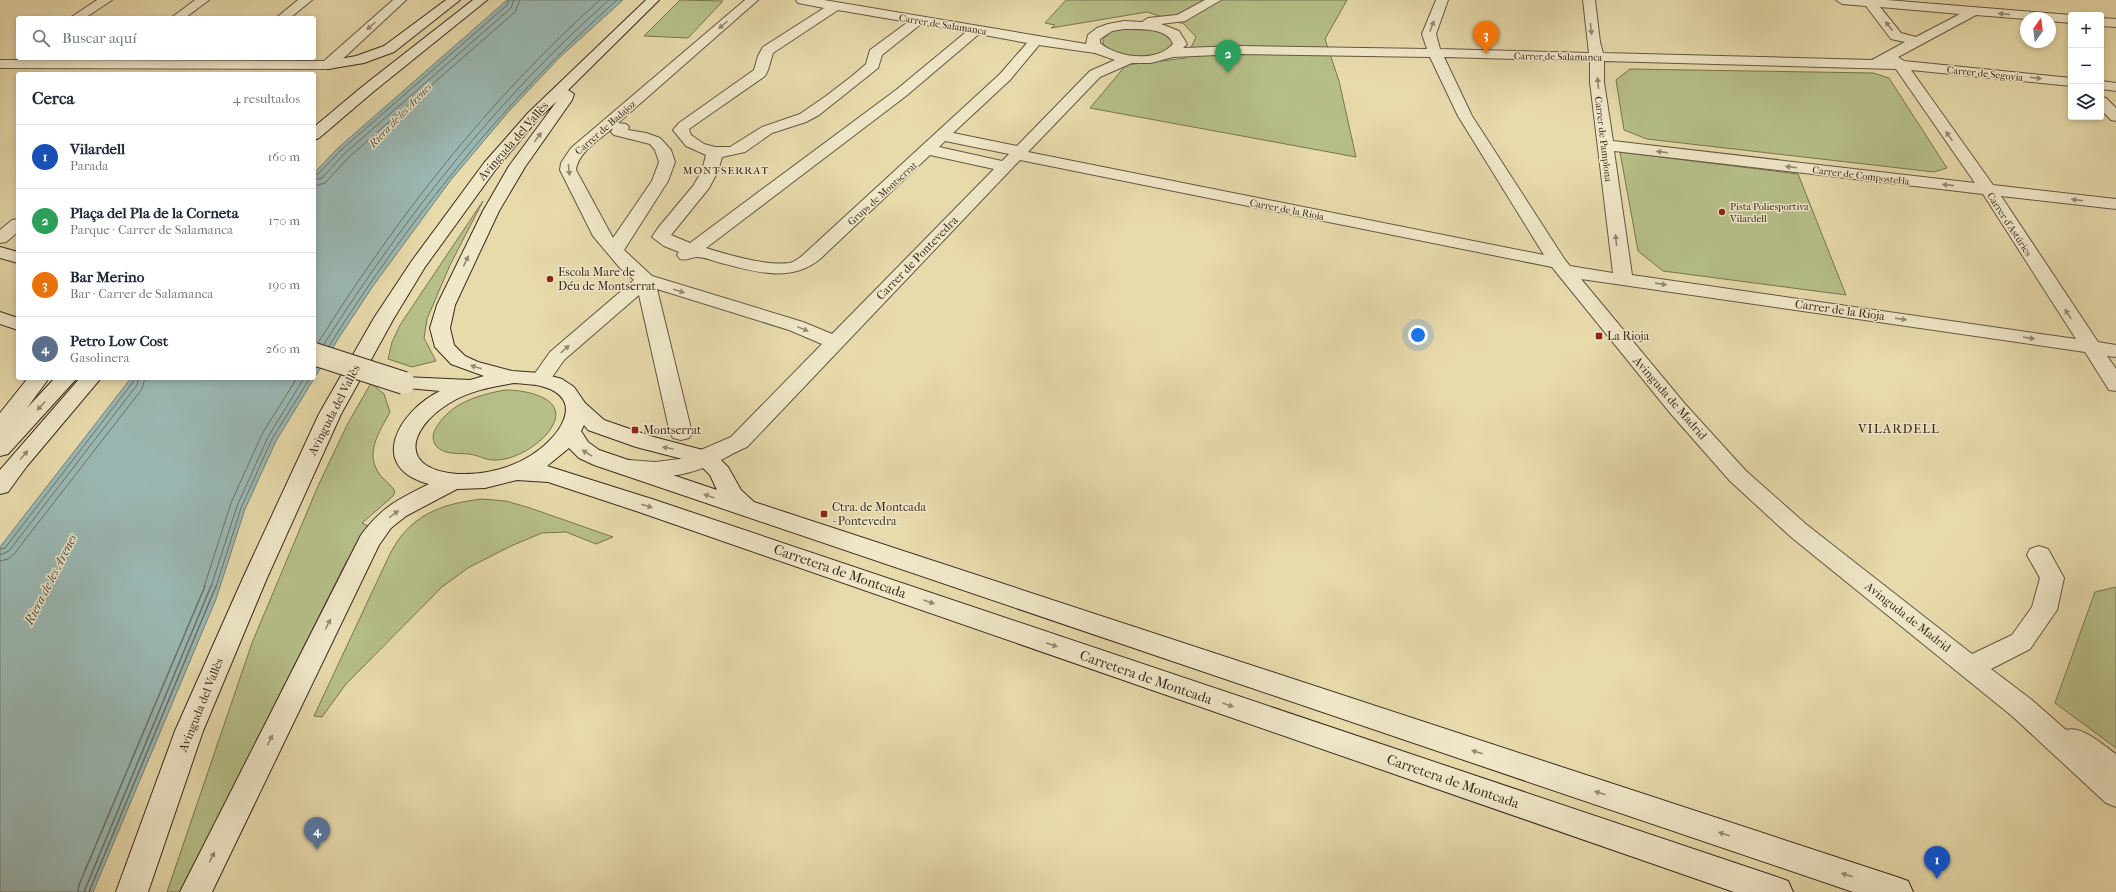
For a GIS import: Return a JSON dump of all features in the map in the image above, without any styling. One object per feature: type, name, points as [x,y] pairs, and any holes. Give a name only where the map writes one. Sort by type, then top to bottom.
[{"type":"street","points":[[79,16],[106,0]]},
{"type":"street","points":[[180,16],[204,0]]},
{"type":"street","points":[[285,16],[306,0]]},
{"type":"street","points":[[328,65],[400,0]]},
{"type":"street","points":[[328,65],[359,60],[389,49],[454,0]]},
{"type":"street","points":[[316,133],[369,82],[465,0]]},
{"type":"street","points":[[316,122],[481,0]]},
{"type":"street","name":"Avinguda del Vallès","points":[[132,892],[189,731],[255,578],[330,414],[384,318],[417,266],[490,166],[533,116],[654,0]]},
{"type":"street","name":"Carrer de Badajoz","points":[[752,0],[613,126],[577,151],[569,163],[568,170],[602,236],[626,264],[645,280],[796,326],[835,342]]},
{"type":"street","name":"Carrer de Salamanca","points":[[802,0],[1037,39],[1130,59],[1153,58],[1172,53],[1239,50],[1888,61]]},
{"type":"street","points":[[1135,25],[1180,18],[1215,0]]},
{"type":"street","name":"Avinguda de Madrid","points":[[1442,0],[1429,34],[1435,53],[1465,116],[1561,267],[1610,328],[1738,476],[1799,531],[2022,708],[2116,794]]},
{"type":"street","name":"Carrer de Pamplona","points":[[1589,0],[1593,42],[1597,57],[1597,82],[1622,279]]},
{"type":"street","points":[[1842,0],[1869,1],[2068,19]]},
{"type":"street","points":[[1888,61],[1917,42],[1995,0]]},
{"type":"street","points":[[1869,1],[1896,36],[1917,42]]},
{"type":"street","points":[[682,132],[684,126],[760,73],[764,66],[764,54],[768,50],[835,6]]},
{"type":"street","points":[[1172,53],[1180,44],[1172,33],[1180,18]]},
{"type":"street","points":[[613,126],[682,132],[697,147],[715,152],[738,149],[769,130],[796,121],[813,112],[873,65],[875,62],[874,56],[878,51],[919,20]]},
{"type":"street","points":[[2104,22],[2116,23]]},
{"type":"street","name":"Carrer de Salamanca","points":[[1037,39],[1074,38],[1098,33],[1118,26],[1135,25],[1159,28],[1191,43],[1239,50]]},
{"type":"street","points":[[688,253],[895,97],[976,30]]},
{"type":"street","points":[[1098,33],[1093,38],[1093,44],[1102,52]]},
{"type":"street","name":"Grups de Montserrat","points":[[715,152],[714,162],[702,187],[666,229],[661,237],[667,242],[688,253],[780,268],[793,268],[804,263],[944,136],[1005,77],[1037,39]]},
{"type":"street","name":"Carrer de Pontevedra","points":[[1095,74],[1102,52]]},
{"type":"street","points":[[0,64],[16,54]]},
{"type":"street","name":"Carrer de Pontevedra","points":[[624,468],[659,470],[713,465],[738,452],[739,442],[1095,74],[1130,59]]},
{"type":"street","points":[[0,64],[112,61],[181,64],[228,61],[328,65],[360,68],[369,82]]},
{"type":"street","points":[[214,72],[228,61]]},
{"type":"street","name":"Carrer de Segovia","points":[[1888,61],[2068,82]]},
{"type":"street","name":"Carrer d'Astúries","points":[[1888,61],[1988,189],[2089,346],[2116,385]]},
{"type":"street","points":[[514,378],[471,366],[458,360],[444,347],[440,328],[446,305],[490,210],[517,166],[565,100],[569,80]]},
{"type":"street","points":[[2104,85],[2116,87]]},
{"type":"street","points":[[2104,104],[2116,117]]},
{"type":"street","points":[[613,126],[623,134],[646,137],[656,142],[662,148],[667,161],[664,173],[614,251]]},
{"type":"street","points":[[944,136],[1014,158]]},
{"type":"street","name":"Carrer de Compostel·la","points":[[1606,146],[2116,204]]},
{"type":"street","points":[[929,150],[1014,158]]},
{"type":"street","name":"Carrer de la Rioja","points":[[1014,158],[1622,279],[2116,350]]},
{"type":"street","points":[[0,238],[16,226]]},
{"type":"street","points":[[0,252],[16,257]]},
{"type":"street","points":[[541,379],[557,356],[645,280],[681,433]]},
{"type":"street","points":[[0,318],[16,323]]},
{"type":"street","points":[[316,355],[404,383],[469,386]]},
{"type":"street","points":[[413,423],[437,402],[469,386],[491,380],[514,378],[541,379],[554,383],[565,390],[573,397],[577,407],[596,425],[713,465],[733,496],[746,508]]},
{"type":"street","points":[[0,428],[38,380]]},
{"type":"street","points":[[0,449],[65,380]]},
{"type":"street","points":[[0,486],[19,461],[89,380]]},
{"type":"street","points":[[404,383],[412,392],[417,405],[413,423],[406,436],[404,450],[408,461],[418,471],[432,478],[452,482],[472,482],[514,472],[548,455],[571,432],[576,419],[577,407]]},
{"type":"street","points":[[571,432],[578,446],[584,453],[624,468],[1897,892]]},
{"type":"street","name":"Carretera de Montcada","points":[[514,472],[550,474],[640,503],[1777,892]]},
{"type":"street","points":[[196,892],[369,541],[383,522],[398,510],[452,482]]},
{"type":"street","points":[[1970,667],[2021,642],[2044,610],[2052,578],[2038,555]]},
{"type":"street","name":"Avinguda de Madrid","points":[[2022,708],[2116,770]]},
{"type":"green space","points":[[680,0],[723,1],[688,38],[644,36]]},
{"type":"green space","points":[[1066,0],[1347,0],[1325,39],[1339,81],[1356,157],[1090,108],[1126,65],[1186,58],[1196,37],[1184,24],[1147,12],[1051,28],[1055,25],[1045,23]]},
{"type":"green space","points":[[1131,28],[1159,32],[1169,38],[1173,43],[1172,46],[1157,54],[1138,56],[1118,53],[1103,44],[1103,39],[1112,31]]},
{"type":"green space","points":[[1630,69],[1873,73],[1889,78],[1947,168],[1934,172],[1647,139],[1624,130],[1616,80]]},
{"type":"green space","name":"Pista Poliesportiva Vilardell","points":[[1620,152],[1798,174],[1846,295],[1663,271],[1638,251]]},
{"type":"green space","points":[[483,201],[450,265],[427,319],[424,338],[436,361],[412,367],[388,359],[392,342],[400,325]]},
{"type":"green space","points":[[371,383],[384,394],[390,412],[375,443],[373,459],[375,467],[380,475],[395,491],[393,496],[362,523],[368,526],[346,562],[181,892],[167,892],[252,643],[318,486],[347,425]]},
{"type":"green space","points":[[505,390],[515,390],[537,395],[546,399],[553,405],[556,413],[554,423],[546,435],[536,444],[516,456],[493,460],[469,454],[444,451],[435,445],[433,438],[435,430],[442,419],[449,412],[457,406],[475,398]]},
{"type":"green space","points":[[482,499],[506,501],[613,537],[596,544],[566,532],[542,533],[511,546],[468,568],[442,587],[346,684],[322,717],[314,716],[389,556],[406,530],[416,521],[439,508]]},
{"type":"green space","points":[[2116,587],[2116,748],[2055,703],[2095,592]]},
{"type":"water","name":"Riera de les Arenes","points":[[507,0],[623,0],[560,57],[509,111],[450,181],[373,286],[316,375],[316,171],[338,148]]},
{"type":"water","name":"Riera de les Arenes","points":[[129,380],[313,380],[276,441],[245,509],[216,599],[93,892],[0,892],[0,547]]},
{"type":"place","name":"Bar Merino","points":[[1486,54]]},
{"type":"place","name":"Plaça del Pla de la Corneta","points":[[1228,73]]},
{"type":"place","name":"Pista Poliesportiva Vilardell","points":[[1722,212]]},
{"type":"place","name":"Escola Mare de Déu de Montserrat","points":[[550,279]]},
{"type":"place","name":"La Rioja","points":[[1599,336]]},
{"type":"place","name":"Montserrat","points":[[635,430]]},
{"type":"place","name":"Ctra. de Montcada - Pontevedra","points":[[824,514]]},
{"type":"place","name":"Petro Low Cost","points":[[317,850]]},
{"type":"place","name":"Vilardell","points":[[1937,879]]},
{"type":"district","name":"MONTSERRAT","points":[[726,170]]},
{"type":"district","name":"VILARDELL","points":[[1899,428]]}]
